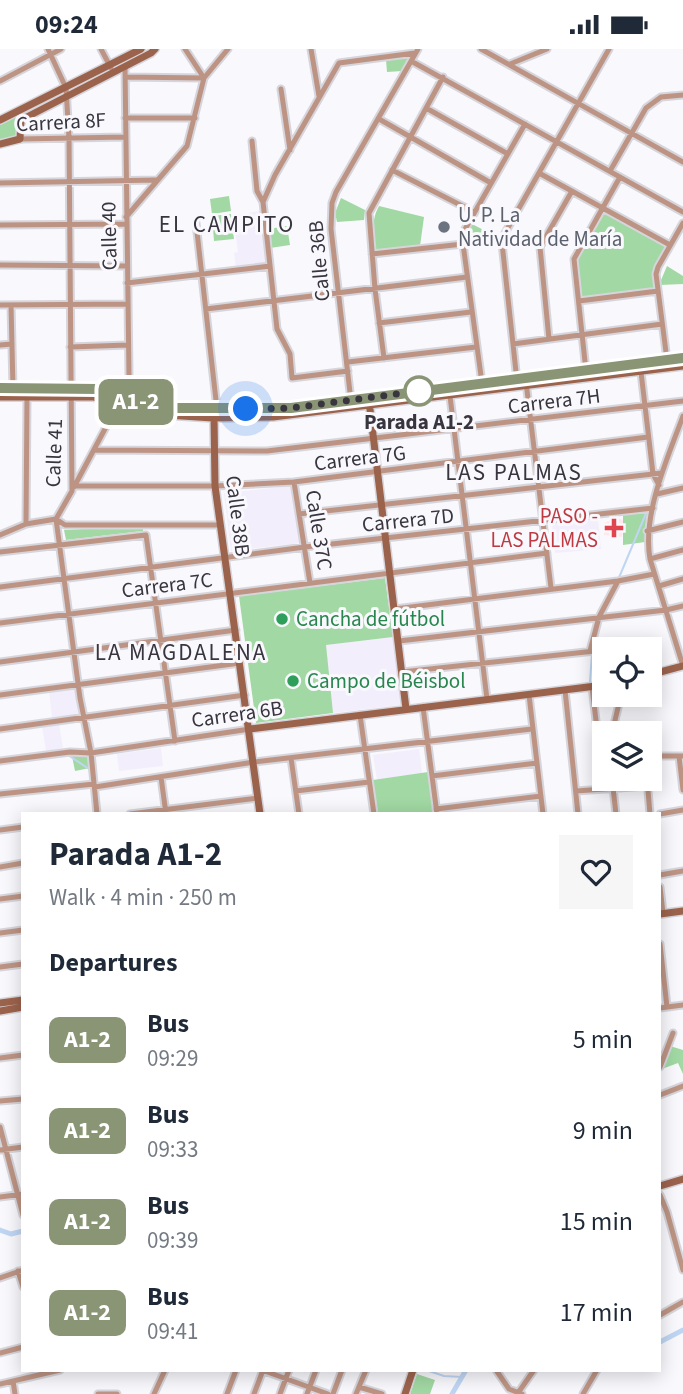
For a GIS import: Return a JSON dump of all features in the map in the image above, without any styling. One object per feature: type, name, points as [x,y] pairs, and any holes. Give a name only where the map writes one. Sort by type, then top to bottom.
[{"type":"street","points":[[0,81],[49,52],[61,49]]},
{"type":"street","points":[[101,49],[111,69]]},
{"type":"street","points":[[20,138],[21,120],[141,49]]},
{"type":"street","points":[[185,49],[204,78]]},
{"type":"street","points":[[0,225],[70,225],[126,221],[156,180],[187,146],[204,78],[228,49]]},
{"type":"street","points":[[311,49],[319,96]]},
{"type":"street","points":[[481,49],[683,162]]},
{"type":"street","points":[[494,55],[497,49]]},
{"type":"street","points":[[510,64],[547,49]]},
{"type":"street","points":[[551,588],[531,420],[513,344],[502,243],[505,233],[609,49]]},
{"type":"street","points":[[111,69],[125,66],[153,51]]},
{"type":"street","points":[[263,202],[339,63],[417,51]]},
{"type":"street","name":"Calle 36B","points":[[352,408],[331,229],[332,203],[417,51]]},
{"type":"street","name":"Calle 41","points":[[49,52],[67,92],[69,138],[74,489],[57,519],[78,685],[91,753],[97,812]]},
{"type":"street","points":[[522,71],[527,59]]},
{"type":"street","points":[[411,61],[683,212]]},
{"type":"street","name":"Calle 40","points":[[74,489],[129,376],[125,66]]},
{"type":"street","points":[[125,77],[204,78]]},
{"type":"street","points":[[383,358],[369,213],[443,77]]},
{"type":"street","points":[[281,89],[290,150]]},
{"type":"street","points":[[0,120],[67,92]]},
{"type":"street","points":[[610,171],[646,107],[661,97],[683,95]]},
{"type":"street","points":[[426,108],[508,154]]},
{"type":"street","points":[[125,118],[195,118]]},
{"type":"street","points":[[379,119],[491,183]]},
{"type":"street","points":[[482,383],[471,312],[463,244],[464,231],[525,124]]},
{"type":"street","name":"Carrera 8F","points":[[0,144],[20,138],[125,137]]},
{"type":"street","points":[[252,141],[257,191],[263,202],[277,329],[290,354],[292,378],[348,371]]},
{"type":"street","points":[[392,170],[474,212]]},
{"type":"street","points":[[539,173],[670,245]]},
{"type":"street","points":[[586,371],[574,258],[620,177]]},
{"type":"street","points":[[0,183],[156,180]]},
{"type":"street","points":[[549,339],[541,247],[572,191]]},
{"type":"street","points":[[196,223],[217,409]]},
{"type":"street","points":[[667,360],[658,291],[658,267],[683,223]]},
{"type":"street","points":[[372,254],[463,244]]},
{"type":"street","points":[[0,265],[127,266]]},
{"type":"street","points":[[127,283],[271,266]]},
{"type":"street","points":[[206,309],[467,277]]},
{"type":"street","points":[[579,301],[658,291]]},
{"type":"street","points":[[0,305],[128,304]]},
{"type":"street","points":[[11,305],[13,388]]},
{"type":"street","points":[[379,323],[471,312]]},
{"type":"street","points":[[513,344],[662,324]]},
{"type":"street","points":[[0,345],[12,344]]},
{"type":"street","points":[[70,347],[128,345]]},
{"type":"street","points":[[348,362],[476,347]]},
{"type":"street","points":[[0,397],[93,397],[120,399],[150,406],[217,409],[291,408],[351,399],[369,401],[450,396],[586,371],[683,358]]},
{"type":"street","points":[[0,388],[98,389],[151,414],[213,418],[273,417],[352,408],[369,401],[482,383],[522,383],[683,366]]},
{"type":"street","points":[[641,372],[653,474],[659,485]]},
{"type":"street","points":[[450,396],[487,699]]},
{"type":"street","points":[[26,524],[27,397]]},
{"type":"street","points":[[369,401],[406,709]]},
{"type":"street","name":"Carrera 7H","points":[[94,450],[267,451],[683,401]]},
{"type":"street","name":"Calle 38B","points":[[217,409],[213,418],[215,486],[260,812]]},
{"type":"street","points":[[662,672],[683,666],[646,541],[662,473],[683,416]]},
{"type":"street","name":"Carrera 7G","points":[[74,489],[294,482],[648,437]]},
{"type":"street","points":[[299,514],[662,473]]},
{"type":"street","name":"Calle 37C","points":[[294,482],[310,583]]},
{"type":"street","points":[[657,494],[683,488]]},
{"type":"street","name":"Carrera 7D","points":[[0,587],[304,547],[653,507]]},
{"type":"street","points":[[0,535],[26,524],[57,519],[65,524],[220,525]]},
{"type":"street","points":[[647,531],[683,522]]},
{"type":"street","points":[[0,552],[146,535],[175,741]]},
{"type":"street","points":[[650,559],[683,550]]},
{"type":"street","name":"Carrera 7C","points":[[0,623],[547,553]]},
{"type":"street","points":[[396,609],[654,574]]},
{"type":"street","points":[[659,586],[683,579]]},
{"type":"street","points":[[402,673],[590,651],[599,617],[618,581]]},
{"type":"street","points":[[399,641],[683,606]]},
{"type":"street","points":[[0,662],[236,630]]},
{"type":"street","points":[[0,695],[240,663]]},
{"type":"street","name":"Carrera 6B","points":[[0,761],[70,752],[91,753],[250,729],[592,687]]},
{"type":"street","points":[[565,690],[578,812]]},
{"type":"street","points":[[0,729],[245,695]]},
{"type":"street","points":[[528,695],[543,812]]},
{"type":"street","points":[[423,707],[437,811],[541,796]]},
{"type":"street","points":[[360,715],[374,812]]},
{"type":"street","points":[[0,794],[95,786],[254,762],[532,729]]},
{"type":"street","points":[[662,756],[681,756],[683,790]]},
{"type":"street","points":[[291,758],[299,812]]},
{"type":"street","points":[[432,776],[537,763]]},
{"type":"street","points":[[161,777],[165,811],[258,798]]},
{"type":"street","points":[[296,791],[369,782]]},
{"type":"street","points":[[576,791],[592,790]]},
{"type":"street","points":[[613,791],[616,812]]},
{"type":"street","points":[[648,791],[650,812]]},
{"type":"street","points":[[661,814],[683,810]]},
{"type":"street","points":[[0,830],[21,827]]},
{"type":"street","points":[[0,866],[21,863]]},
{"type":"street","points":[[661,875],[683,871]]},
{"type":"street","points":[[0,898],[21,896]]},
{"type":"street","points":[[662,913],[683,911]]},
{"type":"street","points":[[0,933],[21,930]]},
{"type":"street","points":[[0,967],[21,964]]},
{"type":"street","points":[[661,965],[663,1008],[683,1005]]},
{"type":"street","points":[[0,1003],[21,1000]]},
{"type":"street","points":[[0,1011],[21,1007]]},
{"type":"street","points":[[661,1064],[673,1033]]},
{"type":"street","points":[[0,1058],[21,1055]]},
{"type":"street","points":[[661,1095],[683,1086]]},
{"type":"street","points":[[0,1101],[21,1098]]},
{"type":"street","points":[[0,1127],[3,1150],[20,1194],[0,1197]]},
{"type":"street","points":[[3,1150],[21,1147]]},
{"type":"street","points":[[661,1186],[683,1179]]},
{"type":"street","points":[[661,1197],[683,1270]]},
{"type":"street","points":[[0,1278],[20,1271]]},
{"type":"street","points":[[661,1314],[683,1302]]},
{"type":"street","points":[[0,1353],[21,1348]]},
{"type":"street","points":[[0,1384],[51,1372]]},
{"type":"street","points":[[154,1394],[164,1372]]},
{"type":"street","points":[[227,1394],[235,1372]]},
{"type":"street","points":[[254,1394],[261,1372]]},
{"type":"street","points":[[267,1372],[309,1391],[328,1394]]},
{"type":"street","points":[[280,1394],[288,1372]]},
{"type":"street","points":[[309,1391],[315,1372]]},
{"type":"street","points":[[333,1394],[341,1372]]},
{"type":"street","points":[[356,1394],[365,1372]]},
{"type":"street","points":[[405,1394],[412,1372]]},
{"type":"street","points":[[497,1372],[509,1389],[520,1393],[533,1372]]},
{"type":"street","points":[[583,1394],[596,1372]]},
{"type":"street","points":[[13,1381],[15,1394]]},
{"type":"street","points":[[359,1387],[382,1394]]},
{"type":"street","points":[[98,1394],[117,1394]]},
{"type":"shaded area","points":[[261,211],[267,264],[236,268],[234,253],[238,252],[233,215]]},
{"type":"shaded area","points":[[293,486],[301,543],[231,551],[224,493]]},
{"type":"shaded area","name":"PASO - LAS PALMAS","points":[[612,517],[624,520],[622,537],[604,535],[604,523],[612,520]]},
{"type":"shaded area","points":[[598,518],[601,549],[555,553],[552,524]]},
{"type":"shaded area","points":[[393,637],[401,705],[333,713],[325,645]]},
{"type":"shaded area","points":[[76,688],[79,714],[52,717],[49,692]]},
{"type":"shaded area","points":[[59,724],[63,748],[46,751],[42,726]]},
{"type":"shaded area","points":[[161,748],[163,766],[119,771],[117,754]]},
{"type":"shaded area","points":[[419,749],[422,773],[377,780],[373,755]]},
{"type":"green space","points":[[408,58],[402,71],[387,72],[386,60]]},
{"type":"green space","points":[[64,91],[65,93],[21,119],[18,137],[0,142],[0,124]]},
{"type":"green space","points":[[229,196],[231,211],[212,214],[210,199]]},
{"type":"green space","points":[[341,198],[365,210],[364,220],[337,222],[335,213]]},
{"type":"green space","points":[[379,206],[424,217],[420,246],[374,251],[374,222]]},
{"type":"green space","points":[[603,212],[670,248],[654,282],[654,289],[581,298],[577,260]]},
{"type":"green space","points":[[231,214],[234,239],[214,241],[212,216]]},
{"type":"green space","points":[[472,224],[501,239],[501,242],[468,242]]},
{"type":"green space","points":[[287,226],[290,245],[270,248],[268,229]]},
{"type":"green space","points":[[667,266],[683,276],[683,284],[659,285]]},
{"type":"green space","points":[[649,511],[645,542],[623,545],[623,514]]},
{"type":"green space","points":[[143,526],[143,531],[66,540],[64,530]]},
{"type":"green space","points":[[385,578],[393,637],[326,645],[333,713],[256,723],[239,596]]},
{"type":"green space","points":[[87,754],[90,768],[75,771],[72,756]]},
{"type":"green space","points":[[428,772],[434,812],[378,812],[373,780]]},
{"type":"green space","points":[[670,1046],[683,1050],[683,1074],[678,1063],[662,1069]]},
{"type":"green space","points":[[417,1374],[435,1380],[430,1394],[410,1394]]},
{"type":"waterway","points":[[618,580],[647,511]]},
{"type":"waterway","points":[[590,682],[592,653]]},
{"type":"waterway","points":[[68,755],[89,769]]},
{"type":"waterway","points":[[0,1230],[11,1234],[21,1232]]},
{"type":"waterway","points":[[661,1341],[683,1330]]},
{"type":"waterway","points":[[432,1372],[462,1377]]},
{"type":"waterway","points":[[452,1394],[465,1372]]},
{"type":"bus line","name":"A1-2","points":[[0,388],[98,389],[150,406],[165,408],[291,408],[683,358]]},
{"type":"place","name":"U. P. La Natividad de María","points":[[444,227]]},
{"type":"place","name":"Parada A1-2","points":[[419,391]]},
{"type":"place","name":"PASO - LAS PALMAS","points":[[614,528]]},
{"type":"place","name":"Cancha de fútbol","points":[[282,619]]},
{"type":"place","name":"Campo de Béisbol","points":[[293,681]]},
{"type":"district","name":"EL CAMPITO","points":[[227,224]]},
{"type":"district","name":"LAS PALMAS","points":[[514,472]]},
{"type":"district","name":"LA MAGDALENA","points":[[181,652]]},
{"type":"route","points":[[246,409],[291,408],[419,391]]}]
